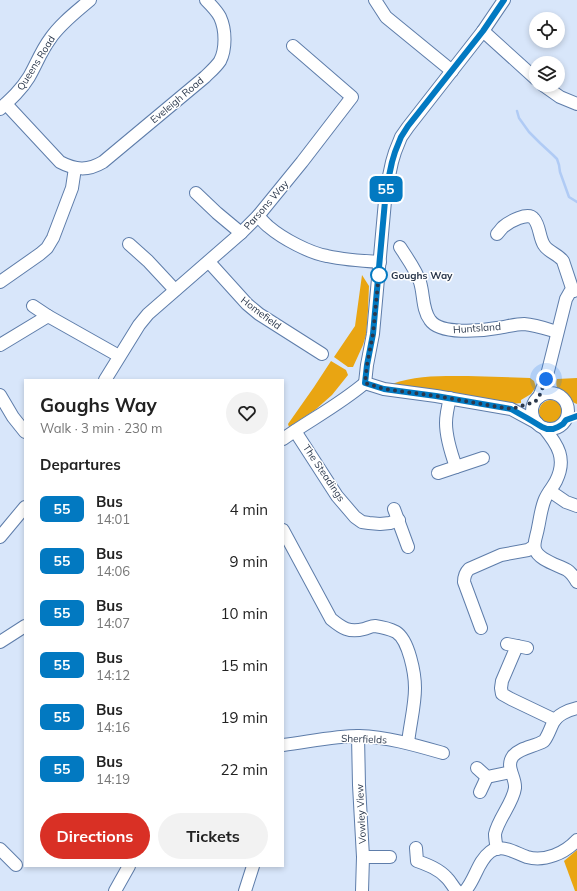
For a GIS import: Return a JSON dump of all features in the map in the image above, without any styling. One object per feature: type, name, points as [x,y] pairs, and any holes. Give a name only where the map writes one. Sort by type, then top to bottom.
[{"type":"street","name":"Queens Road","points":[[3,106],[18,92],[29,77],[44,48],[54,33],[90,0]]},
{"type":"street","name":"Eveleigh Road","points":[[75,168],[92,167],[103,162],[205,78],[217,64],[220,60],[223,49],[224,30],[220,17],[206,0]]},
{"type":"street","points":[[374,0],[386,17],[452,71]]},
{"type":"street","points":[[284,438],[340,403],[365,383],[373,334],[386,190],[395,152],[401,137],[408,126],[483,31],[500,2]]},
{"type":"street","points":[[483,31],[529,73]]},
{"type":"street","name":"Parsons Way","points":[[106,379],[138,325],[148,314],[209,262],[258,216],[352,97],[293,46]]},
{"type":"street","points":[[553,92],[560,97],[577,104]]},
{"type":"street","points":[[0,282],[40,254],[51,242],[72,188],[75,168],[60,162],[3,106]]},
{"type":"street","points":[[196,193],[241,233]]},
{"type":"street","points":[[258,216],[283,237],[312,251],[326,256],[347,260],[380,262]]},
{"type":"street","points":[[497,234],[503,226],[513,220],[525,216],[531,216],[537,225],[543,244],[546,248],[560,257],[575,291],[570,292],[566,299],[546,379],[537,400],[532,407],[532,413],[533,418],[558,448],[561,455],[560,473],[543,505],[534,546],[536,554],[571,573],[577,582]]},
{"type":"street","points":[[129,244],[148,261],[175,290]]},
{"type":"street","name":"Huntsland","points":[[400,247],[419,278],[427,316],[431,322],[438,327],[447,330],[483,330],[523,324],[557,332]]},
{"type":"street","name":"Homefield","points":[[209,262],[247,304],[259,314],[322,354]]},
{"type":"street","points":[[33,306],[119,356]]},
{"type":"street","points":[[0,345],[48,316]]},
{"type":"street","points":[[546,379],[551,389],[567,405],[568,410],[568,420],[558,448]]},
{"type":"street","points":[[365,383],[384,389],[450,398],[511,409],[540,426],[550,429],[556,428],[568,420]]},
{"type":"street","points":[[511,409],[537,400],[547,394],[560,398],[577,408]]},
{"type":"street","points":[[0,395],[13,417],[24,431]]},
{"type":"street","points":[[450,398],[446,424],[451,453],[456,467]]},
{"type":"street","name":"The Steadings","points":[[295,431],[337,496],[355,517],[362,522],[380,524],[390,523],[396,514],[408,547]]},
{"type":"street","points":[[438,473],[483,458]]},
{"type":"street","points":[[550,491],[566,502],[577,506]]},
{"type":"street","points":[[0,537],[24,508]]},
{"type":"street","points":[[284,532],[331,619],[341,627],[350,631],[362,630],[374,626],[397,632],[405,642],[412,666],[415,687],[408,743]]},
{"type":"street","points":[[481,628],[464,582],[464,577],[467,571],[501,556],[528,550],[534,546]]},
{"type":"street","points":[[0,642],[24,627]]},
{"type":"street","points":[[517,646],[502,681],[502,694],[555,720]]},
{"type":"street","points":[[497,849],[496,832],[513,795],[515,787],[510,765],[514,755],[544,741],[555,720],[569,710],[577,708]]},
{"type":"street","name":"Sherfields","points":[[284,745],[336,737],[358,736],[408,743],[443,753]]},
{"type":"street","name":"Vowley View","points":[[358,736],[363,857],[362,891]]},
{"type":"street","points":[[476,768],[487,777]]},
{"type":"street","points":[[487,777],[511,772]]},
{"type":"street","points":[[480,792],[487,777]]},
{"type":"street","points":[[465,891],[472,883],[484,857],[491,851],[503,848],[528,857],[549,857],[567,850],[577,840]]},
{"type":"street","points":[[416,848],[413,863],[434,868],[448,879],[457,891]]},
{"type":"street","points":[[0,849],[16,864]]},
{"type":"street","points":[[363,857],[390,857]]},
{"type":"street","points":[[115,891],[128,867]]},
{"type":"street","points":[[245,891],[253,867]]},
{"type":"shaded area","points":[[362,275],[369,286],[366,335],[353,367],[348,367],[334,357],[355,326]]},
{"type":"shaded area","points":[[331,361],[346,370],[348,375],[332,395],[315,410],[289,427],[288,424]]},
{"type":"shaded area","points":[[439,376],[530,378],[534,381],[536,387],[531,394],[521,400],[521,403],[512,404],[392,384],[410,379]]},
{"type":"shaded area","points":[[577,378],[577,404],[569,400],[559,391],[556,383],[557,379]]},
{"type":"shaded area","points":[[551,400],[559,404],[563,412],[559,420],[551,424],[543,420],[539,412],[543,404]]},
{"type":"shaded area","points":[[577,850],[577,891],[575,891],[564,861]]},
{"type":"waterway","points":[[517,111],[519,118],[529,132],[557,159],[569,197],[577,202]]},
{"type":"bus line","name":"55","points":[[504,0],[483,31],[415,116],[401,137],[395,152],[386,190],[373,334],[365,383],[384,389],[511,409],[547,429],[558,427],[566,420],[577,416]]},
{"type":"place","name":"Goughs Way","points":[[379,275]]},
{"type":"route","points":[[379,275],[379,273],[373,334],[365,383],[384,389],[511,409],[535,402],[539,397],[546,379]]}]
